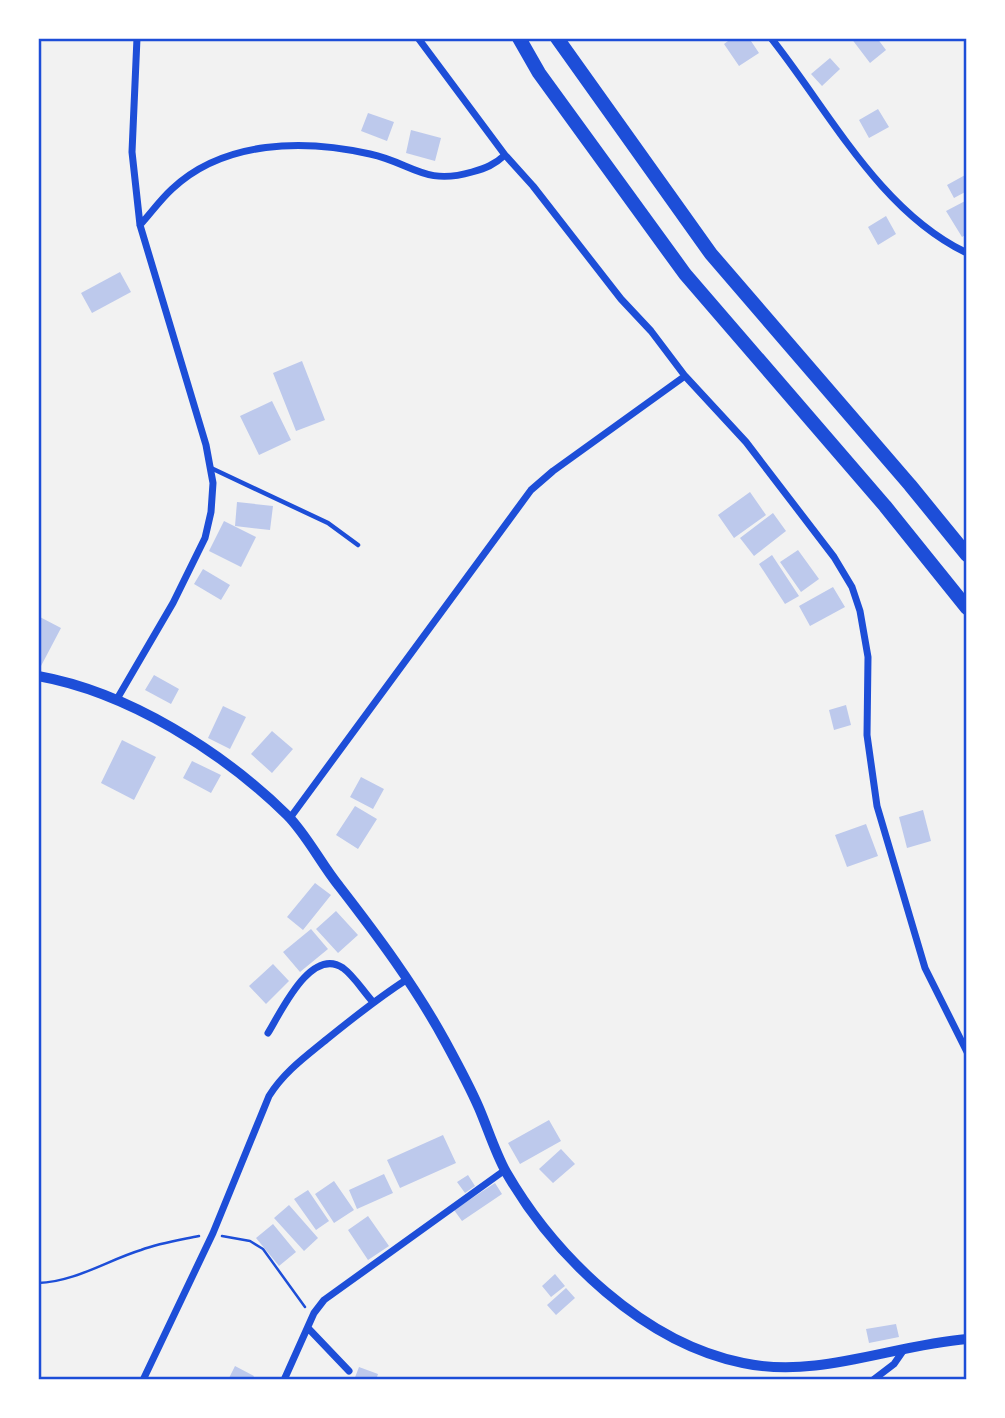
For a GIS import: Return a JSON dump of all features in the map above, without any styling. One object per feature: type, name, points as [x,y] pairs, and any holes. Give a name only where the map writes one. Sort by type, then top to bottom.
[{"type":"highway","points":[[519,38],[539,73],[685,274],[885,506],[967,608]]},
{"type":"highway","points":[[557,38],[711,254],[967,555]]},
{"type":"street","points":[[117,699],[173,603],[205,538],[211,512],[213,483],[185,371],[140,225],[132,152],[137,38]]},
{"type":"street","points":[[418,38],[505,155],[533,186],[621,299],[651,331],[685,376],[746,442],[834,557],[852,587],[860,611],[868,657],[867,735],[877,806],[925,968],[967,1052]]},
{"type":"street","points":[[771,38],[880,184],[914,218],[945,242],[966,252]]},
{"type":"street","points":[[140,225],[173,188],[213,161],[257,148],[303,146],[372,154],[435,177],[460,176],[493,166],[505,155]]},
{"type":"street","points":[[290,818],[531,490],[553,471],[685,376]]},
{"type":"street","points":[[38,676],[117,699],[204,749],[257,788],[290,818],[327,872],[378,936],[443,1038],[478,1105],[505,1170],[548,1231],[610,1296],[639,1318],[692,1347],[721,1358],[776,1367],[850,1361],[967,1339]]},
{"type":"street","points":[[268,1033],[307,972],[320,964],[331,963],[342,968],[373,1002]]},
{"type":"street","points":[[142,1380],[213,1233],[269,1096],[290,1069],[373,1002],[406,980]]},
{"type":"street","points":[[284,1380],[316,1309],[324,1300],[505,1170]]},
{"type":"street","points":[[309,1328],[349,1371]]},
{"type":"street","points":[[873,1380],[894,1364],[903,1351]]},
{"type":"lane","points":[[211,468],[328,523],[358,545]]},
{"type":"building","points":[[732,38],[749,38],[759,53],[739,66],[724,44]]},
{"type":"building","points":[[851,38],[877,38],[886,50],[870,63]]},
{"type":"building","points":[[830,58],[840,69],[822,86],[811,74]]},
{"type":"building","points":[[878,109],[889,127],[869,138],[859,120]]},
{"type":"building","points":[[368,113],[394,122],[387,141],[361,131]]},
{"type":"building","points":[[411,130],[441,138],[435,161],[406,153]]},
{"type":"building","points":[[967,174],[967,191],[954,198],[947,185]]},
{"type":"building","points":[[967,200],[967,234],[962,237],[946,211]]},
{"type":"building","points":[[886,216],[896,234],[878,245],[868,227]]},
{"type":"building","points":[[120,272],[131,292],[92,313],[81,293]]},
{"type":"building","points":[[302,361],[325,420],[296,431],[273,373]]},
{"type":"building","points":[[272,401],[291,440],[259,455],[240,416]]},
{"type":"building","points":[[750,492],[766,515],[734,538],[718,515]]},
{"type":"building","points":[[237,502],[273,506],[270,530],[235,526]]},
{"type":"building","points":[[773,513],[786,531],[754,556],[740,538]]},
{"type":"building","points":[[224,521],[256,537],[241,567],[209,551]]},
{"type":"building","points":[[798,550],[819,579],[801,592],[780,562]]},
{"type":"building","points":[[772,555],[799,596],[785,604],[759,564]]},
{"type":"building","points":[[203,569],[230,585],[221,600],[194,584]]},
{"type":"building","points":[[833,587],[845,607],[810,626],[799,606]]},
{"type":"building","points":[[38,616],[61,628],[41,666],[38,665]]},
{"type":"building","points":[[154,675],[179,689],[171,704],[145,690]]},
{"type":"building","points":[[846,705],[851,725],[834,730],[829,710]]},
{"type":"building","points":[[223,706],[246,717],[230,749],[208,738]]},
{"type":"building","points":[[272,731],[293,749],[272,773],[251,754]]},
{"type":"building","points":[[122,740],[156,757],[134,800],[101,783]]},
{"type":"building","points":[[192,761],[221,775],[211,793],[183,778]]},
{"type":"building","points":[[361,777],[384,789],[373,809],[350,797]]},
{"type":"building","points":[[355,806],[377,819],[358,849],[336,835]]},
{"type":"building","points":[[923,810],[931,841],[907,848],[899,817]]},
{"type":"building","points":[[866,824],[878,856],[847,867],[835,835]]},
{"type":"building","points":[[315,883],[331,895],[303,930],[287,917]]},
{"type":"building","points":[[336,911],[358,935],[338,953],[316,929]]},
{"type":"building","points":[[311,929],[328,949],[300,972],[283,952]]},
{"type":"building","points":[[273,964],[289,981],[266,1004],[249,986]]},
{"type":"building","points":[[549,1120],[561,1141],[520,1164],[508,1143]]},
{"type":"building","points":[[443,1135],[456,1163],[400,1188],[387,1160]]},
{"type":"building","points":[[561,1149],[575,1164],[553,1183],[539,1169]]},
{"type":"building","points":[[384,1174],[393,1193],[357,1209],[349,1190]]},
{"type":"building","points":[[468,1175],[475,1186],[465,1193],[457,1182]]},
{"type":"building","points":[[334,1181],[354,1210],[334,1223],[315,1194]]},
{"type":"building","points":[[495,1183],[502,1194],[462,1221],[454,1210]]},
{"type":"building","points":[[308,1190],[329,1221],[316,1230],[294,1199]]},
{"type":"building","points":[[289,1205],[318,1238],[304,1251],[274,1218]]},
{"type":"building","points":[[368,1216],[389,1246],[368,1260],[348,1230]]},
{"type":"building","points":[[273,1224],[296,1252],[279,1266],[256,1238]]},
{"type":"building","points":[[555,1274],[565,1286],[551,1297],[542,1286]]},
{"type":"building","points":[[566,1288],[575,1298],[556,1315],[547,1305]]},
{"type":"building","points":[[896,1324],[899,1337],[869,1343],[866,1329]]},
{"type":"building","points":[[235,1366],[254,1376],[252,1380],[228,1380]]},
{"type":"building","points":[[359,1367],[378,1374],[376,1380],[354,1380]]}]
